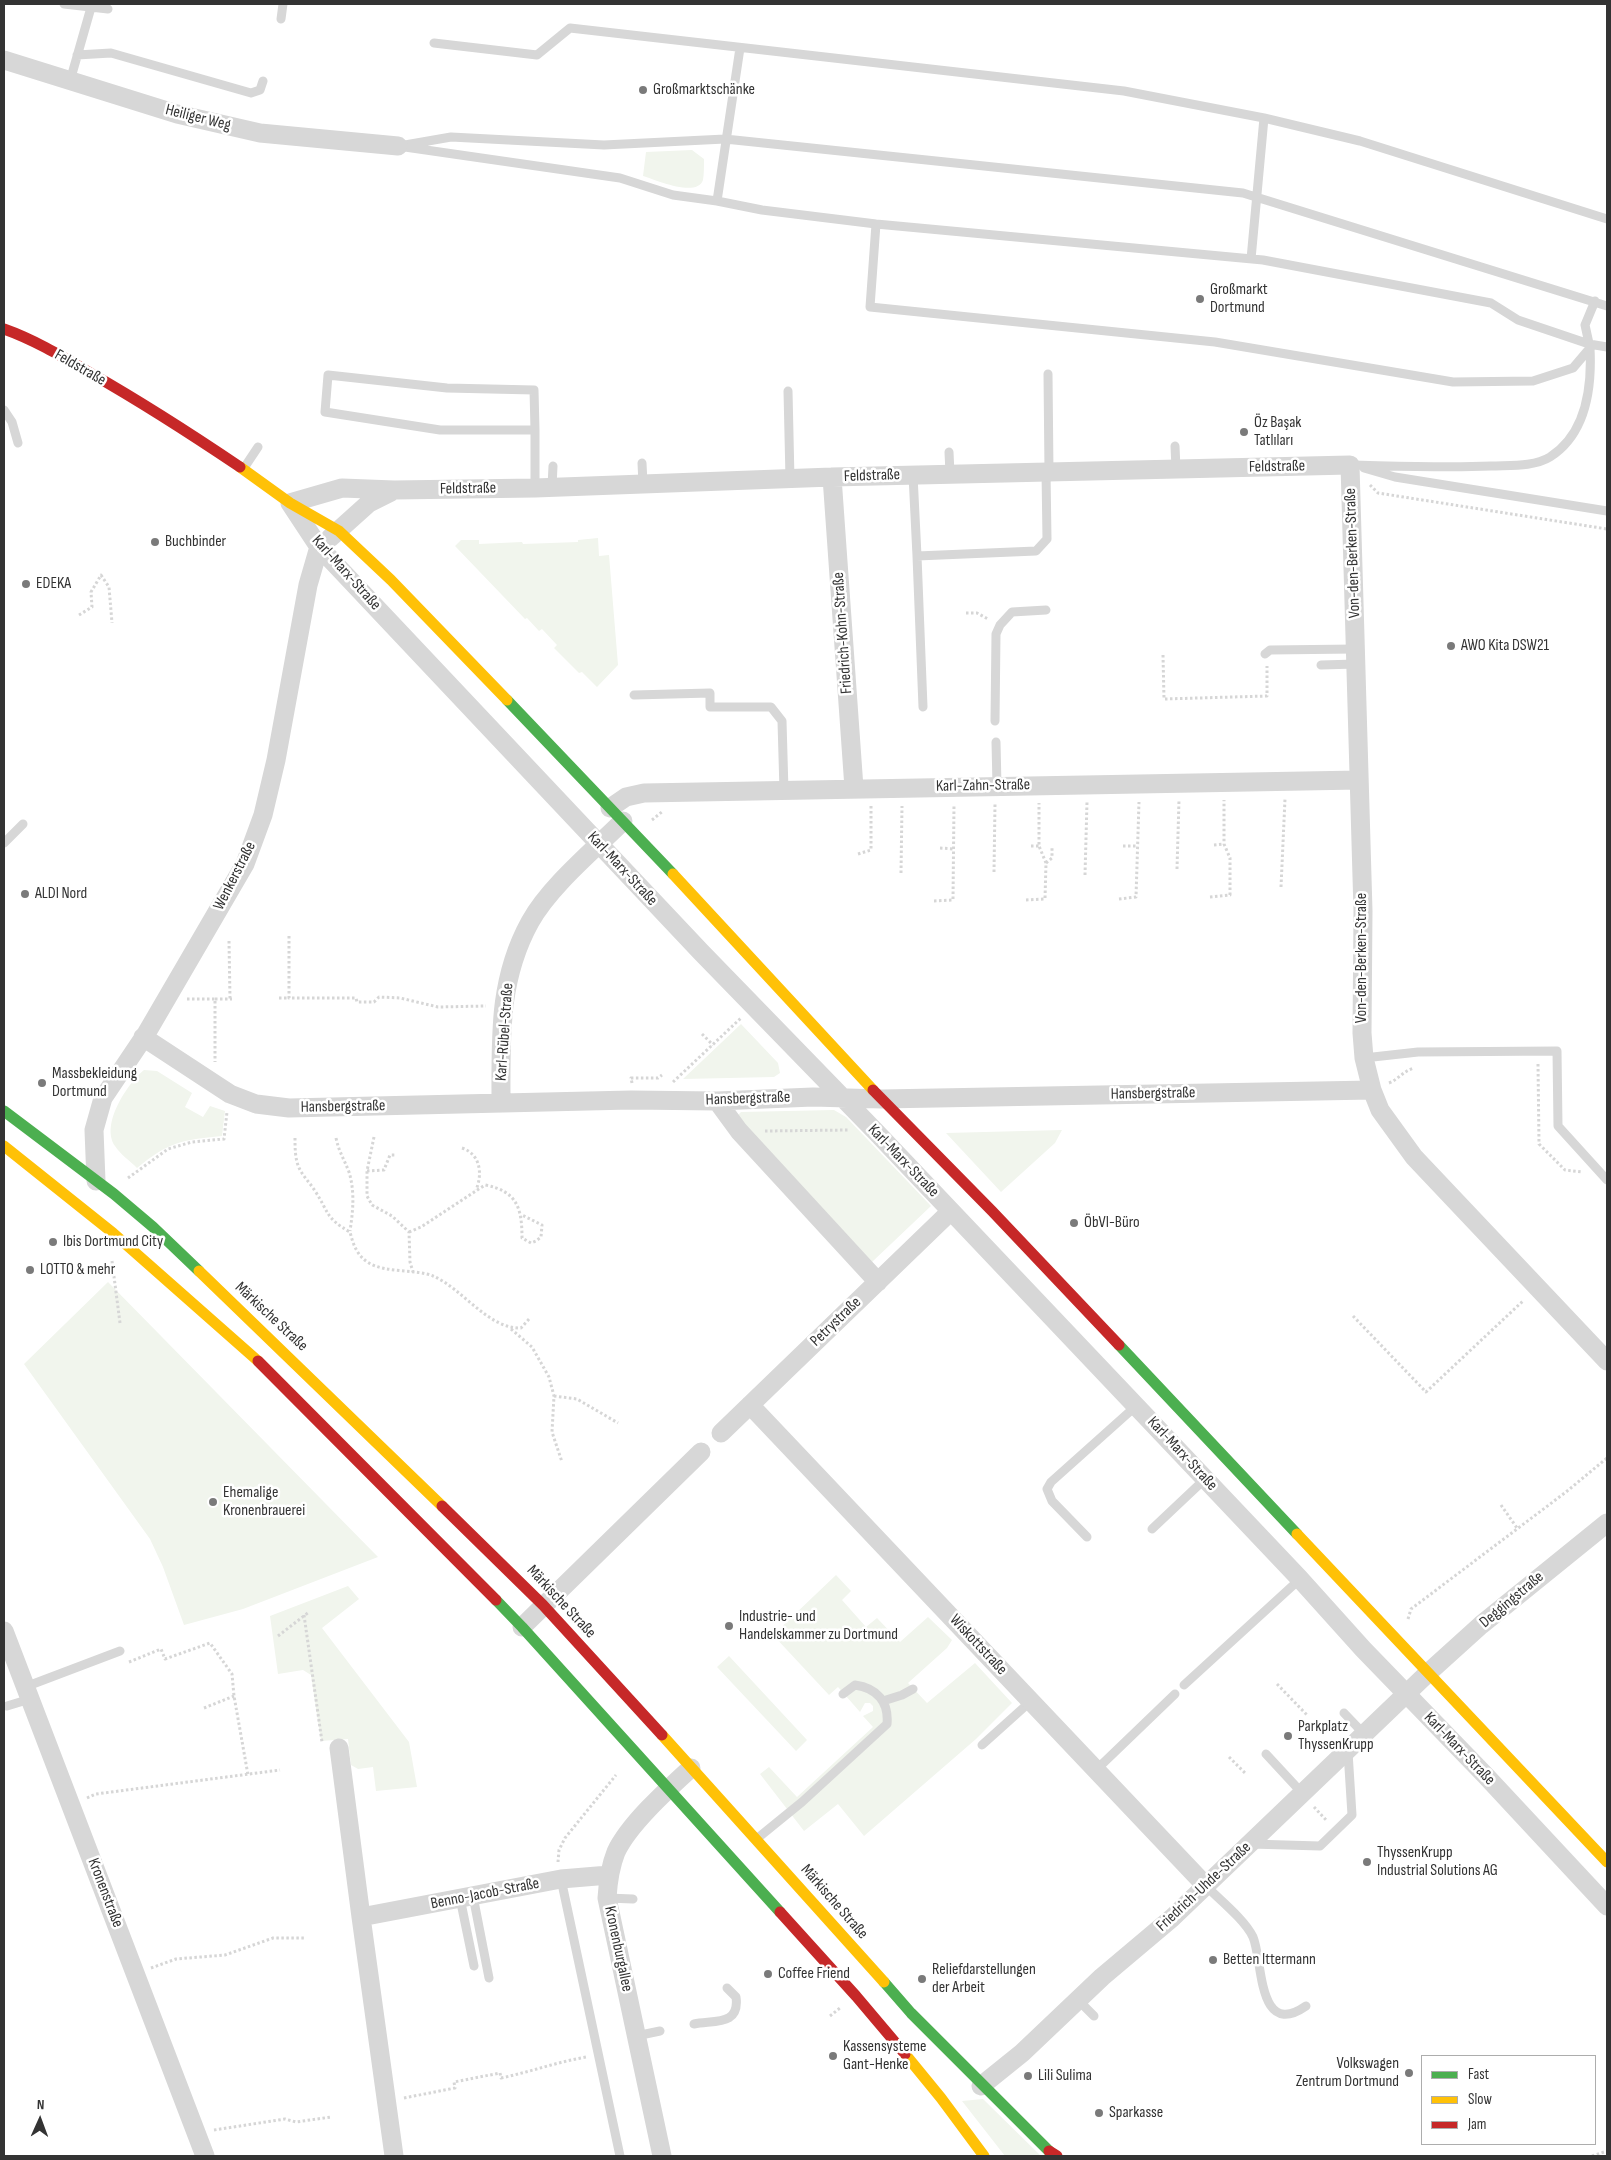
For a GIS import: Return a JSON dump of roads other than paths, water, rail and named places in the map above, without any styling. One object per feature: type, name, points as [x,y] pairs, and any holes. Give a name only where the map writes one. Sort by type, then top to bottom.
[{"type":"main road","name":"Feldstraße","points":[[4,329],[24,336],[45,347],[148,406],[290,503]]},
{"type":"main road","name":"Karl-Marx-Straße","points":[[290,503],[339,531],[391,580],[617,815],[882,1098],[1006,1226],[1402,1644],[1418,1682],[1600,1843],[1607,1862]]},
{"type":"main road","name":"Märkische Straße","points":[[4,1111],[96,1181],[152,1227],[311,1377],[543,1605],[757,1839],[910,2014],[977,2087],[1053,2154]]},
{"type":"main road","points":[[4,1146],[113,1233],[245,1348],[522,1626],[856,1996],[941,2098],[984,2156]]},
{"type":"main road","points":[[941,2098],[956,2094]]},
{"type":"street","name":"Heiliger Weg","points":[[4,60],[177,114],[260,133],[398,146]]},
{"type":"street","name":"Feldstraße","points":[[290,503],[342,488],[394,490],[544,487],[832,477],[1350,465]]},
{"type":"street","name":"Von-den-Berken-Straße","points":[[1350,465],[1363,911],[1362,1033],[1364,1058],[1372,1090],[1380,1110],[1414,1157],[1607,1361]]},
{"type":"street","name":"Friedrich-Kohn-Straße","points":[[832,477],[854,788]]},
{"type":"street","name":"Feldstraße","points":[[319,547],[369,503],[394,490]]},
{"type":"street","name":"Karl-Marx-Straße","points":[[290,503],[319,547],[599,845],[951,1211],[1300,1579],[1363,1649],[1418,1682],[1607,1906]]},
{"type":"street","name":"Wenkerstraße","points":[[96,1181],[94,1130],[103,1098],[143,1038],[245,864],[263,815],[276,760],[308,585],[319,547]]},
{"type":"street","name":"Karl-Zahn-Straße","points":[[617,815],[626,797],[644,793],[854,788],[996,795],[1359,780]]},
{"type":"street","name":"Karl-Rübel-Straße","points":[[501,1103],[500,1047],[505,987],[520,944],[531,920],[568,875],[599,845],[617,815]]},
{"type":"street","name":"Hansbergstraße","points":[[143,1038],[230,1094],[256,1104],[289,1108],[501,1103],[717,1101],[812,1097],[882,1098],[1372,1090]]},
{"type":"street","points":[[717,1101],[739,1131],[878,1282]]},
{"type":"street","name":"Petrystraße","points":[[721,1433],[951,1211]]},
{"type":"street","name":"Wiskottstraße","points":[[750,1405],[1206,1886]]},
{"type":"street","points":[[522,1626],[701,1452]]},
{"type":"street","name":"Deggingstraße","points":[[1418,1682],[1509,1602],[1607,1524]]},
{"type":"street","name":"Kronenstraße","points":[[4,1631],[205,2156]]},
{"type":"street","name":"Friedrich-Uhde-Straße","points":[[977,2087],[1022,2053],[1079,2001],[1102,1977],[1206,1886],[1418,1682]]},
{"type":"street","points":[[331,1748],[361,1917],[394,2156]]},
{"type":"street","name":"Kronenburgallee","points":[[662,2156],[607,1898],[612,1862],[622,1841],[669,1788],[691,1768]]},
{"type":"street","name":"Benno-Jacob-Straße","points":[[361,1917],[561,1879],[609,1875]]},
{"type":"lane","points":[[64,4],[108,9]]},
{"type":"lane","points":[[281,19],[283,4]]},
{"type":"lane","points":[[70,81],[91,6]]},
{"type":"lane","points":[[434,43],[537,55],[570,28],[1124,91],[1264,118],[1360,141],[1607,219]]},
{"type":"lane","points":[[717,201],[740,48]]},
{"type":"lane","points":[[77,55],[111,53],[251,93],[260,90],[263,81]]},
{"type":"lane","points":[[1251,259],[1264,118]]},
{"type":"lane","points":[[398,146],[451,137],[604,145],[725,140],[1243,193],[1607,306]]},
{"type":"lane","points":[[398,146],[620,178],[673,195],[762,210],[876,224],[1251,259],[1491,302],[1518,320],[1590,346],[1607,347]]},
{"type":"lane","points":[[876,224],[870,307],[1215,342],[1453,382],[1533,381],[1573,368],[1590,346]]},
{"type":"lane","points":[[1350,465],[1456,467],[1527,464],[1550,458],[1567,442],[1584,412],[1592,375],[1590,346],[1585,325],[1595,301]]},
{"type":"lane","points":[[917,556],[955,550],[1006,548],[1036,551],[1047,539],[1048,374]]},
{"type":"lane","points":[[535,430],[440,430],[325,412],[328,375],[447,388],[534,390],[535,430],[544,487]]},
{"type":"lane","points":[[788,391],[790,479]]},
{"type":"lane","points":[[4,410],[12,422],[18,443]]},
{"type":"lane","points":[[789,435],[799,435]]},
{"type":"lane","points":[[1175,446],[1176,469]]},
{"type":"lane","points":[[243,470],[258,447]]},
{"type":"lane","points":[[949,452],[950,474]]},
{"type":"lane","points":[[642,463],[643,484]]},
{"type":"lane","points":[[1350,465],[1395,477],[1607,511]]},
{"type":"lane","points":[[544,487],[553,466]]},
{"type":"lane","points":[[913,475],[923,707]]},
{"type":"lane","points":[[995,721],[996,634],[1000,625],[1012,612],[1046,610]]},
{"type":"lane","points":[[1266,653],[1270,650],[1356,657]]},
{"type":"lane","points":[[1321,665],[1356,657]]},
{"type":"lane","points":[[634,695],[710,693],[710,707],[771,707],[782,721],[784,791]]},
{"type":"lane","points":[[996,742],[996,795]]},
{"type":"lane","points":[[4,842],[23,824]]},
{"type":"lane","points":[[1364,1058],[1418,1052],[1557,1051],[1558,1126],[1607,1180]]},
{"type":"lane","points":[[1087,1537],[1052,1501],[1047,1489],[1051,1482],[1136,1406]]},
{"type":"lane","points":[[1152,1529],[1205,1479]]},
{"type":"lane","points":[[1184,1685],[1300,1579]]},
{"type":"lane","points":[[7,1706],[28,1693],[120,1651]]},
{"type":"lane","points":[[757,1839],[802,1802],[887,1724],[888,1714],[883,1701],[876,1692],[866,1687],[855,1685],[844,1694]]},
{"type":"lane","points":[[883,1701],[902,1695],[913,1688]]},
{"type":"lane","points":[[1096,1770],[1175,1694]]},
{"type":"lane","points":[[982,1745],[1031,1701]]},
{"type":"lane","points":[[1344,1713],[1365,1735]]},
{"type":"lane","points":[[1250,1844],[1320,1846],[1336,1831],[1352,1815],[1348,1751]]},
{"type":"lane","points":[[1266,1754],[1303,1794]]},
{"type":"lane","points":[[561,1879],[620,2156]]},
{"type":"lane","points":[[1206,1886],[1252,1936],[1267,2002],[1278,2012],[1284,2014],[1292,2013],[1306,2006]]},
{"type":"lane","points":[[466,1897],[474,1966]]},
{"type":"lane","points":[[466,1897],[489,1978]]},
{"type":"lane","points":[[607,1898],[633,1899]]},
{"type":"lane","points":[[694,2024],[722,2021],[731,2018],[736,2012],[736,1997],[727,1988]]},
{"type":"lane","points":[[1079,2001],[1094,2016]]},
{"type":"lane","points":[[636,2036],[660,2031]]},
{"type":"place","name":"Großmarktschänke","points":[[643,90]]},
{"type":"place","name":"Großmarkt Dortmund","points":[[1200,299]]},
{"type":"place","name":"Öz Başak Tatlıları","points":[[1244,432]]},
{"type":"place","name":"Buchbinder","points":[[155,542]]},
{"type":"place","name":"EDEKA","points":[[26,584]]},
{"type":"place","name":"AWO Kita DSW21","points":[[1451,646]]},
{"type":"place","name":"ALDI Nord","points":[[25,894]]},
{"type":"place","name":"Massbekleidung Dortmund","points":[[42,1083]]},
{"type":"place","name":"ÖbVI-Büro","points":[[1074,1223]]},
{"type":"place","name":"Ibis Dortmund City","points":[[53,1242]]},
{"type":"place","name":"LOTTO & mehr","points":[[30,1270]]},
{"type":"place","name":"Ehemalige Kronenbrauerei","points":[[213,1502]]},
{"type":"place","name":"Industrie- und Handelskammer zu Dortmund","points":[[729,1626]]},
{"type":"place","name":"Parkplatz ThyssenKrupp","points":[[1288,1736]]},
{"type":"place","name":"ThyssenKrupp Industrial Solutions AG","points":[[1367,1862]]},
{"type":"place","name":"Betten Ittermann","points":[[1213,1960]]},
{"type":"place","name":"Coffee Friend","points":[[768,1974]]},
{"type":"place","name":"Reliefdarstellungen der Arbeit","points":[[922,1979]]},
{"type":"place","name":"Kassensysteme Gant-Henke","points":[[833,2056]]},
{"type":"place","name":"Volkswagen Zentrum Dortmund","points":[[1409,2073]]},
{"type":"place","name":"Lili Sulima","points":[[1028,2076]]},
{"type":"place","name":"Sparkasse","points":[[1099,2113]]}]
